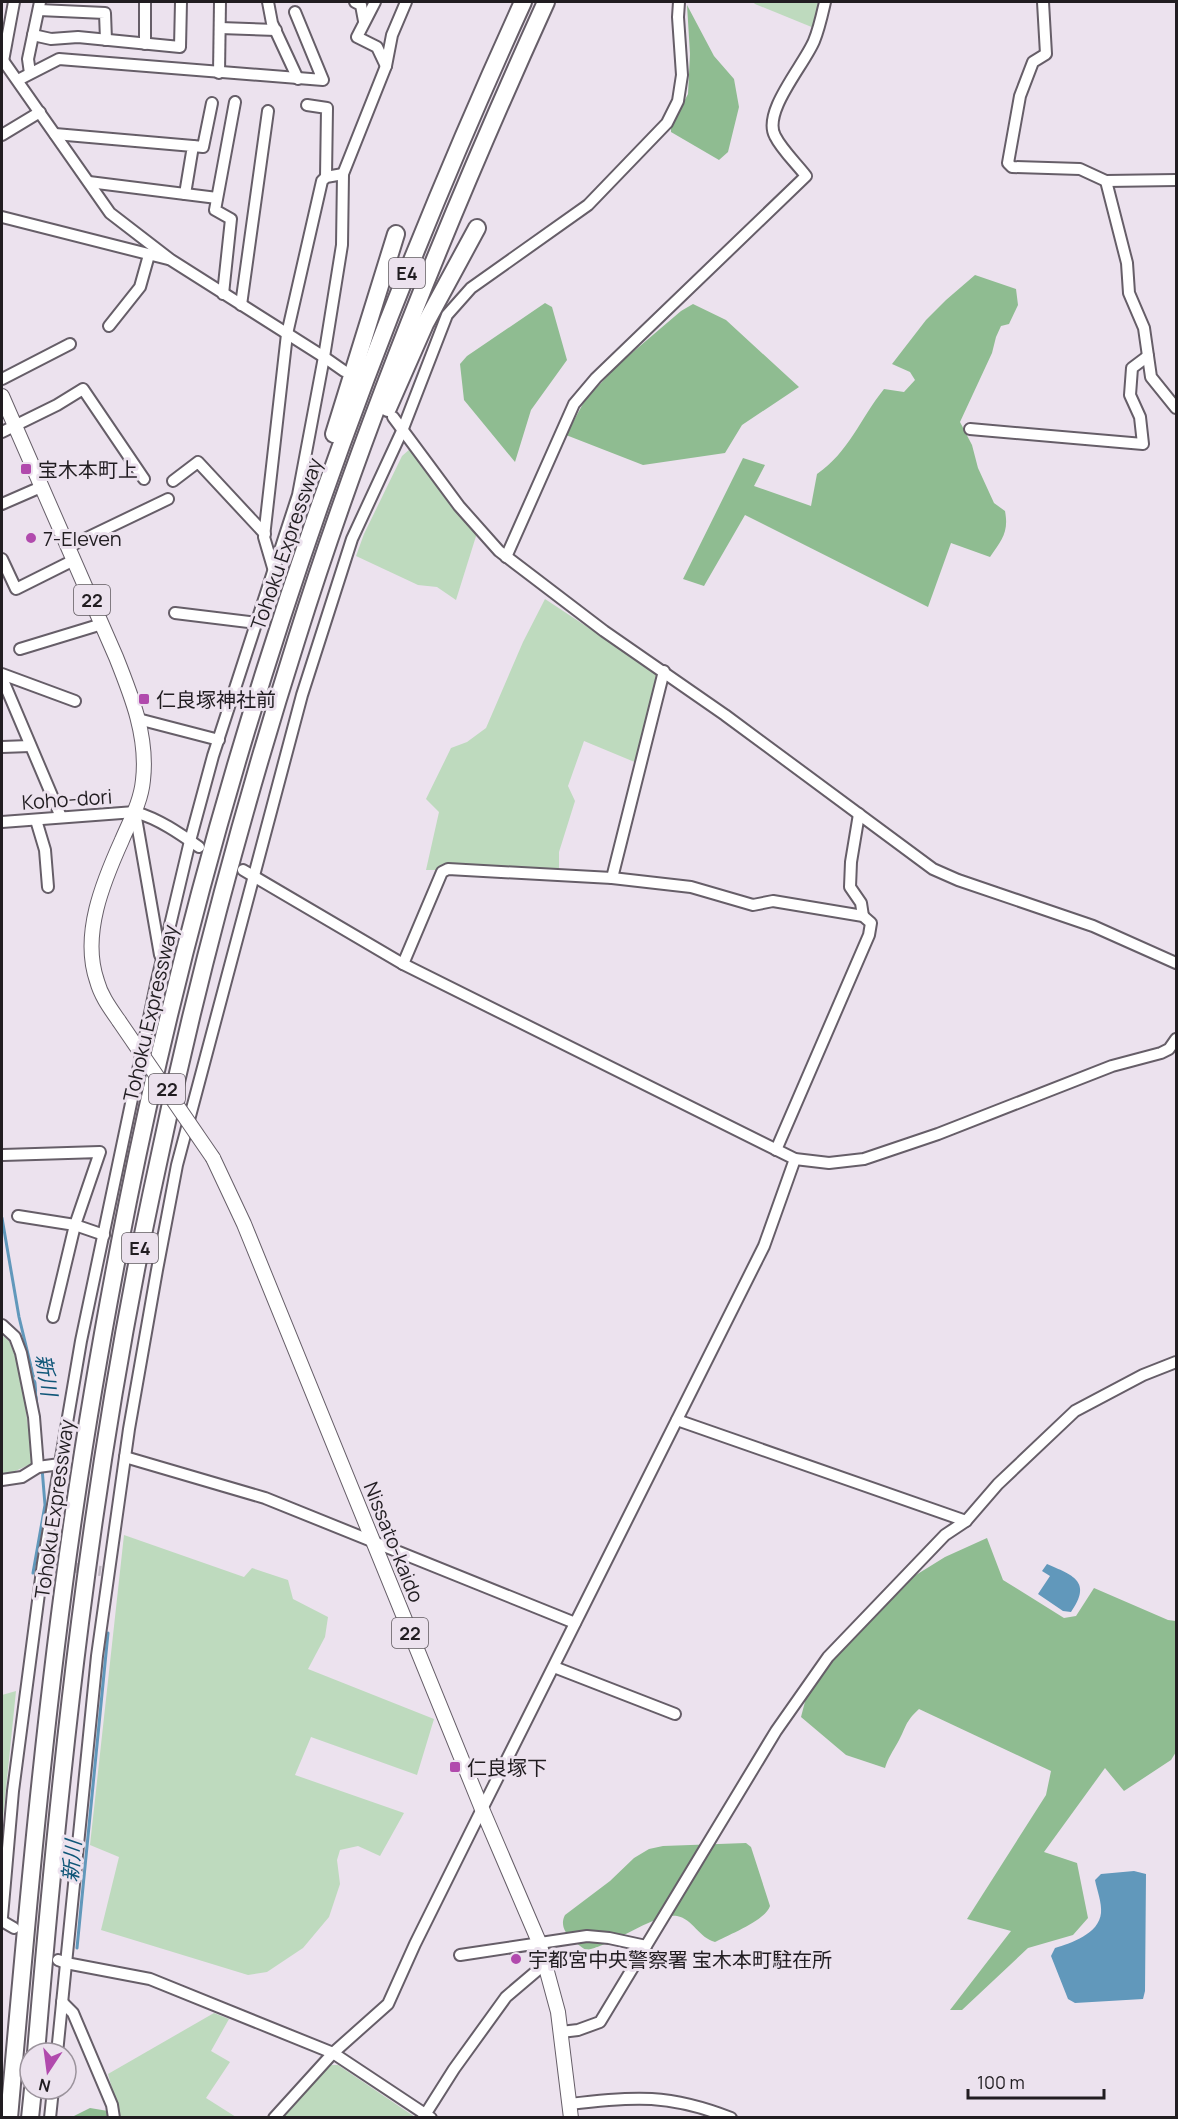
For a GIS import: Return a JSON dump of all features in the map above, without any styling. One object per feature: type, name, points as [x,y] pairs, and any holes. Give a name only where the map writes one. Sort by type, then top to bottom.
[{"type":"highway","name":"Tohoku Expressway","points":[[9,2118],[36,1828],[77,1493],[111,1289],[160,1056],[187,945],[241,750],[304,551],[406,275],[523,2]]},
{"type":"highway","name":"Tohoku Expressway","points":[[37,2041],[54,1855],[83,1600],[113,1398],[148,1210],[183,1052],[239,834],[298,633],[356,466],[424,283],[546,2]]},
{"type":"highway","points":[[356,466],[386,414],[441,292],[477,228]]},
{"type":"highway","points":[[304,551],[326,461],[396,234]]},
{"type":"highway","points":[[30,2118],[32,2101]]},
{"type":"main road","name":"22","points":[[2,396],[8,429],[41,487],[130,691],[144,751],[140,797],[135,813]]},
{"type":"main road","name":"Nissato-kaido","points":[[135,813],[100,894],[92,944],[97,983],[119,1021],[213,1158],[244,1224],[546,1963],[561,2032],[571,2111]]},
{"type":"street","points":[[14,2],[2,60],[110,213],[171,260],[344,371]]},
{"type":"street","points":[[145,2],[145,44]]},
{"type":"street","points":[[33,35],[51,39],[78,37],[180,47],[181,2]]},
{"type":"street","points":[[219,73],[220,2]]},
{"type":"street","points":[[268,2],[276,30],[298,79]]},
{"type":"street","points":[[356,2],[361,5],[364,21]]},
{"type":"street","points":[[375,2],[357,37],[377,47],[386,66]]},
{"type":"street","points":[[2,1917],[13,1791],[49,1564],[49,1465],[81,1341],[162,962],[195,844],[219,740],[298,495],[342,245],[343,174],[386,66],[392,35],[406,2]]},
{"type":"street","points":[[58,2041],[62,2002],[62,1962],[105,1571],[177,1165],[248,873],[302,695],[352,539],[402,431],[447,315],[471,288],[588,205],[667,123],[678,101],[682,75],[679,2]]},
{"type":"street","points":[[506,557],[574,404],[596,378],[806,176],[774,136],[771,125],[774,111],[813,43],[825,2]]},
{"type":"street","points":[[1043,2],[1046,54],[1034,62],[1020,96],[1008,163],[1012,167],[1046,170],[1080,169],[1106,181],[1176,180]]},
{"type":"street","points":[[30,73],[28,59],[40,6],[105,13],[106,40]]},
{"type":"street","points":[[18,80],[59,59],[323,80],[295,12]]},
{"type":"street","points":[[220,28],[276,30]]},
{"type":"street","points":[[223,294],[231,219],[215,210],[235,102]]},
{"type":"street","points":[[55,134],[203,147],[212,103]]},
{"type":"street","points":[[307,105],[327,108],[326,177]]},
{"type":"street","points":[[241,305],[268,111]]},
{"type":"street","points":[[2,135],[40,112]]},
{"type":"street","points":[[185,194],[193,146]]},
{"type":"street","points":[[274,571],[265,534],[287,334],[322,181],[326,177],[343,174]]},
{"type":"street","points":[[1106,181],[1127,263],[1130,293],[1143,328],[1151,377],[1176,408]]},
{"type":"street","points":[[89,182],[217,198]]},
{"type":"street","points":[[2,217],[171,260]]},
{"type":"street","points":[[109,326],[140,287],[149,255]]},
{"type":"street","points":[[2,379],[70,344]]},
{"type":"street","points":[[970,429],[1143,444],[1140,417],[1130,395],[1132,368],[1148,356]]},
{"type":"street","points":[[8,429],[83,389],[144,479]]},
{"type":"street","points":[[393,417],[459,506],[506,557],[604,631],[664,671],[933,869],[958,880],[1093,926],[1176,963]]},
{"type":"street","points":[[173,480],[198,462],[265,534]]},
{"type":"street","points":[[2,504],[41,487]]},
{"type":"street","points":[[2,559],[16,589],[71,554],[168,499]]},
{"type":"street","points":[[175,613],[257,623]]},
{"type":"street","points":[[20,649],[102,624]]},
{"type":"street","points":[[612,878],[664,671]]},
{"type":"street","points":[[2,676],[75,701]]},
{"type":"street","points":[[2,676],[61,817]]},
{"type":"street","points":[[138,719],[219,740]]},
{"type":"street","points":[[2,747],[30,746]]},
{"type":"street","points":[[162,962],[135,813],[147,816],[182,834],[195,844]]},
{"type":"street","name":"Koho-dori","points":[[2,822],[135,813]]},
{"type":"street","points":[[859,814],[851,862],[850,888],[861,903],[863,916]]},
{"type":"street","points":[[36,820],[45,850],[48,887]]},
{"type":"street","points":[[403,964],[442,872],[448,869],[612,878],[691,887],[753,905],[773,901],[863,916],[871,923],[866,943],[776,1150]]},
{"type":"street","points":[[248,873],[403,964],[795,1159],[830,1163],[864,1159],[938,1134],[1112,1066],[1161,1053],[1169,1049],[1176,1039]]},
{"type":"street","points":[[3,1155],[100,1152],[75,1225],[53,1317]]},
{"type":"street","points":[[274,2118],[333,2053],[388,2004],[415,1944],[764,1246],[795,1159]]},
{"type":"street","points":[[18,1216],[75,1225],[104,1235]]},
{"type":"street","points":[[2,1325],[15,1337],[21,1353],[34,1417],[49,1465]]},
{"type":"street","points":[[561,2032],[578,2030],[600,2022],[776,1731],[828,1657],[945,1535],[966,1521],[998,1484],[1076,1411],[1143,1375],[1176,1362]]},
{"type":"street","points":[[677,1420],[966,1521]]},
{"type":"street","points":[[125,1456],[266,1498],[575,1623]]},
{"type":"street","points":[[2,1480],[22,1477],[49,1465]]},
{"type":"street","points":[[554,1667],[675,1714]]},
{"type":"street","points":[[2,1922],[14,1928]]},
{"type":"street","points":[[460,1955],[538,1942],[595,1936],[646,1946]]},
{"type":"street","points":[[62,1962],[150,1979],[333,2053],[426,2116],[454,2069],[506,1997],[546,1963]]},
{"type":"street","points":[[62,2002],[73,2013],[112,2105],[114,2118]]},
{"type":"street","points":[[571,2111],[640,2097],[666,2099],[704,2107],[731,2118]]},
{"type":"street","points":[[50,2118],[52,2101]]},
{"type":"green space","points":[[753,2],[818,2],[814,28],[755,4]]},
{"type":"green space","points":[[687,5],[714,56],[734,79],[739,107],[728,152],[719,160],[671,132],[671,127],[688,94],[690,54]]},
{"type":"green space","points":[[975,275],[1016,289],[1018,305],[1009,324],[1001,326],[992,353],[960,422],[972,445],[978,468],[994,503],[1005,511],[1004,536],[990,557],[951,543],[928,607],[745,515],[704,586],[683,579],[743,458],[765,465],[754,486],[811,506],[817,474],[838,456],[884,389],[904,392],[915,380],[910,372],[892,364],[926,320]]},
{"type":"green space","points":[[545,303],[552,307],[567,360],[531,410],[515,462],[464,400],[460,364],[467,356]]},
{"type":"green space","points":[[693,304],[726,320],[799,387],[742,425],[725,453],[643,465],[566,435],[585,400],[620,363],[681,311]]},
{"type":"green space","points":[[410,449],[477,533],[456,600],[437,587],[418,585],[356,556],[364,534],[402,456]]},
{"type":"green space","points":[[545,599],[657,673],[637,763],[584,741],[568,786],[575,801],[559,852],[559,869],[426,870],[439,812],[426,799],[451,748],[467,742],[486,728],[523,642]]},
{"type":"green space","points":[[2,1335],[9,1341],[20,1368],[33,1463],[2,1477]]},
{"type":"green space","points":[[124,1535],[244,1577],[252,1568],[288,1580],[293,1599],[328,1617],[325,1637],[308,1669],[434,1719],[417,1775],[311,1737],[295,1775],[404,1813],[380,1856],[358,1846],[340,1850],[337,1860],[340,1884],[329,1917],[303,1948],[267,1972],[248,1975],[101,1930],[119,1857],[90,1845]]},
{"type":"green space","points":[[987,1538],[1003,1580],[1064,1618],[1076,1616],[1094,1588],[1168,1620],[1176,1621],[1176,1752],[1171,1760],[1124,1791],[1105,1768],[1044,1852],[1077,1863],[1088,1918],[1073,1935],[1028,1948],[962,2010],[950,2010],[1011,1931],[967,1919],[1046,1795],[1051,1771],[919,1709],[908,1721],[885,1768],[846,1755],[801,1717],[808,1690],[842,1641],[903,1583],[945,1557]]},
{"type":"green space","points":[[16,1691],[2,1828],[2,1695]]},
{"type":"green space","points":[[746,1843],[751,1847],[770,1906],[762,1917],[715,1942],[677,1916],[657,1919],[608,1943],[586,1950],[565,1931],[563,1920],[565,1915],[610,1881],[634,1858],[649,1849],[663,1846]]},
{"type":"green space","points":[[214,2013],[229,2019],[211,2051],[230,2062],[206,2098],[236,2117],[120,2117],[108,2074]]},
{"type":"green space","points":[[325,2065],[338,2065],[415,2117],[278,2118]]},
{"type":"green space","points":[[90,2108],[114,2112],[118,2118],[70,2118]]},
{"type":"water","points":[[1047,1564],[1077,1580],[1080,1586],[1080,1593],[1071,1612],[1063,1611],[1038,1594],[1050,1576],[1042,1571]]},
{"type":"water","points":[[1134,1871],[1146,1874],[1145,1991],[1143,1999],[1075,2003],[1068,1999],[1051,1956],[1055,1948],[1083,1937],[1095,1927],[1101,1913],[1101,1905],[1095,1880],[1101,1874]]},
{"type":"waterway","name":"新川","points":[[2,1218],[19,1317],[35,1383],[37,1408]]},
{"type":"waterway","name":"新川","points":[[33,1573],[45,1505],[42,1468]]},
{"type":"waterway","name":"新川","points":[[77,1948],[108,1633]]},
{"type":"tunnel","points":[[54,1565],[101,1571]]},
{"type":"place","name":"宝木本町上","points":[[26,469]]},
{"type":"place","name":"7-Eleven","points":[[31,538]]},
{"type":"place","name":"仁良塚神社前","points":[[144,699]]},
{"type":"place","name":"仁良塚下","points":[[455,1767]]},
{"type":"place","name":"宇都宮中央警察署 宝木本町駐在所","points":[[516,1959]]}]
